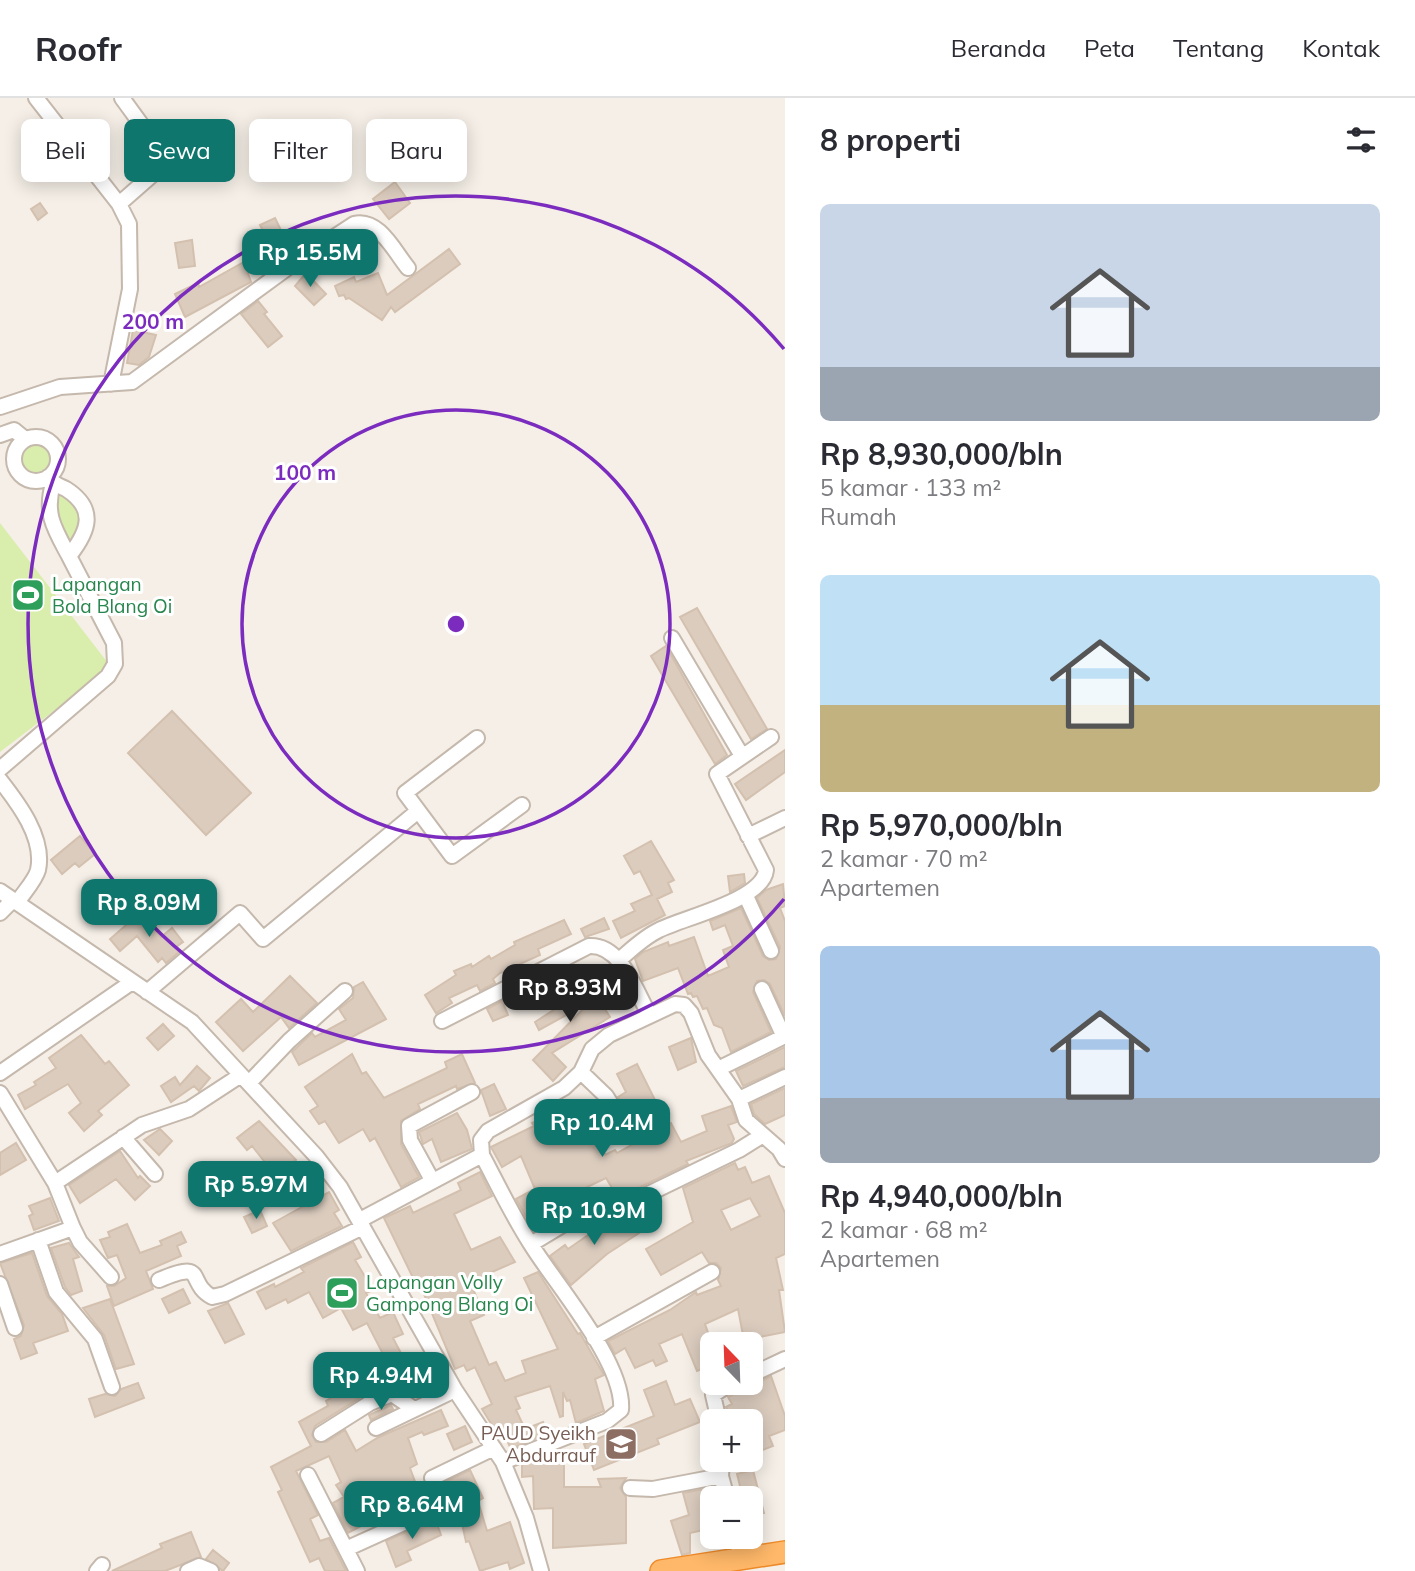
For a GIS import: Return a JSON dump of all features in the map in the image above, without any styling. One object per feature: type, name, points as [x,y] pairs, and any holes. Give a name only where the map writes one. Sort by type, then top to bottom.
[{"type":"highway","points":[[661,1571],[785,1552]]},
{"type":"street","points":[[36,98],[119,204],[130,230],[130,289],[111,384]]},
{"type":"street","points":[[119,204],[167,161],[122,98]]},
{"type":"street","points":[[0,407],[60,387],[132,382],[290,266],[354,224],[362,222],[374,226],[408,268]]},
{"type":"street","points":[[0,437],[14,429],[20,444],[14,461],[23,476],[34,481],[50,480],[75,496],[87,516],[86,532],[69,555]]},
{"type":"street","points":[[0,769],[107,676],[115,664],[114,643],[49,518],[50,480],[56,468],[56,450],[43,438],[20,444]]},
{"type":"street","points":[[672,638],[742,756]]},
{"type":"street","points":[[618,960],[655,932],[746,896],[763,881],[766,870],[717,774],[771,737]]},
{"type":"street","points":[[477,738],[405,793],[452,856],[522,805]]},
{"type":"street","points":[[0,780],[29,822],[38,864],[37,874],[15,902],[0,912]]},
{"type":"street","points":[[146,992],[240,913],[263,939],[418,811]]},
{"type":"street","points":[[748,836],[785,818]]},
{"type":"street","points":[[0,891],[192,1022],[316,1156],[362,1223],[455,1390],[503,1462],[526,1518],[541,1571]]},
{"type":"street","points":[[746,896],[771,951]]},
{"type":"street","points":[[442,1020],[589,946],[605,948],[618,960],[649,1014]]},
{"type":"street","points":[[0,1073],[132,982]]},
{"type":"street","points":[[720,1069],[785,1037],[762,989]]},
{"type":"street","points":[[55,1183],[142,1125],[189,1109],[245,1079],[345,991]]},
{"type":"street","points":[[503,1462],[607,1421],[621,1410],[618,1380],[594,1338],[531,1244],[482,1155],[481,1140],[488,1131],[564,1088],[581,1072],[598,1043],[649,1014],[684,1004],[691,1013],[708,1055],[739,1099],[746,1120],[779,1149],[785,1159]]},
{"type":"street","points":[[581,1072],[606,1096],[628,1131]]},
{"type":"street","points":[[739,1099],[785,1077]]},
{"type":"street","points":[[432,1180],[410,1140],[409,1126],[472,1092]]},
{"type":"street","points":[[0,1093],[55,1183],[80,1242],[111,1277]]},
{"type":"street","points":[[642,1197],[739,1150],[763,1135]]},
{"type":"street","points":[[123,1137],[155,1174]]},
{"type":"street","points":[[159,1280],[181,1271],[190,1271],[197,1276],[207,1295],[212,1297],[225,1294],[362,1223],[432,1180],[482,1155]]},
{"type":"street","points":[[531,1244],[599,1203]]},
{"type":"street","points":[[0,1254],[73,1227]]},
{"type":"street","points":[[38,1240],[56,1292],[95,1339],[111,1387]]},
{"type":"street","points":[[594,1338],[712,1272]]},
{"type":"street","points":[[0,1284],[15,1328]]},
{"type":"street","points":[[763,1369],[785,1359]]},
{"type":"street","points":[[376,1428],[455,1390]]},
{"type":"street","points":[[321,1434],[392,1394],[414,1409]]},
{"type":"street","points":[[346,1549],[441,1506],[442,1502],[432,1478],[494,1448]]},
{"type":"street","points":[[721,1472],[724,1486]]},
{"type":"street","points":[[308,1475],[357,1571]]},
{"type":"street","points":[[630,1488],[653,1489],[721,1476]]},
{"type":"street","points":[[739,1549],[742,1559]]},
{"type":"street","points":[[188,1571],[199,1566],[211,1571]]},
{"type":"green space","points":[[33,440],[49,444],[55,459],[48,473],[32,477],[19,466],[20,450]]},
{"type":"green space","points":[[56,487],[86,516],[70,554],[50,516]]},
{"type":"green space","name":"Lapangan Bola Blang Oi","points":[[0,523],[111,667],[0,752]]},
{"type":"building","points":[[395,182],[410,203],[389,219],[373,199]]},
{"type":"building","points":[[40,203],[47,213],[38,220],[31,209]]},
{"type":"building","points":[[275,218],[292,253],[279,262],[260,225]]},
{"type":"building","points":[[192,240],[195,266],[179,268],[175,243]]},
{"type":"building","points":[[449,249],[460,264],[395,312],[391,307],[382,320],[349,298],[346,299],[344,295],[339,296],[335,286],[354,277],[356,282],[378,273],[387,295]]},
{"type":"building","points":[[244,262],[251,282],[185,317],[175,294],[198,283],[199,287]]},
{"type":"building","points":[[306,273],[326,294],[314,305],[295,286]]},
{"type":"building","points":[[258,301],[267,312],[264,314],[282,336],[268,347],[241,314]]},
{"type":"building","points":[[133,330],[156,335],[149,357],[139,365],[127,363]]},
{"type":"building","points":[[697,608],[767,729],[751,739],[680,617]]},
{"type":"building","points":[[666,646],[727,755],[715,764],[651,656]]},
{"type":"building","points":[[172,711],[251,793],[206,835],[128,753]]},
{"type":"building","points":[[785,750],[785,772],[746,800],[735,784]]},
{"type":"building","points":[[80,836],[95,854],[79,867],[75,863],[62,874],[51,860]]},
{"type":"building","points":[[651,841],[674,880],[668,883],[672,892],[657,899],[665,915],[621,938],[613,921],[635,911],[631,904],[652,895],[640,871],[634,874],[624,856]]},
{"type":"building","points":[[744,874],[745,883],[730,892],[728,876]]},
{"type":"building","points":[[783,884],[785,906],[780,908],[785,921],[785,1016],[770,984],[764,980],[757,981],[753,992],[771,1032],[731,1052],[722,1028],[714,1025],[707,1008],[703,1009],[697,996],[688,994],[678,968],[643,981],[635,959],[643,952],[668,942],[669,946],[694,937],[708,976],[729,967],[723,950],[733,946],[725,925],[713,930],[710,921],[741,908],[763,956],[769,960],[776,959],[780,947],[757,898],[766,890]]},
{"type":"building","points":[[140,913],[161,937],[172,928],[183,942],[176,947],[179,952],[166,963],[162,958],[158,962],[137,936],[120,951],[110,939]]},
{"type":"building","points":[[604,918],[609,929],[585,937],[581,929]]},
{"type":"building","points":[[564,920],[571,934],[538,949],[540,955],[500,973],[493,979],[495,983],[480,991],[477,985],[449,998],[452,1003],[436,1013],[425,995],[456,975],[454,971],[471,964],[472,967],[489,956],[491,959],[515,945],[514,942]]},
{"type":"building","points":[[290,976],[317,1003],[289,1028],[281,1017],[243,1051],[216,1022],[241,999],[253,1012]]},
{"type":"building","points":[[575,979],[581,991],[589,985],[610,1017],[552,1053],[566,1067],[553,1081],[533,1060],[590,1002],[539,1030],[535,1022],[566,1002],[557,986]]},
{"type":"building","points":[[363,982],[386,1019],[299,1065],[292,1052],[312,1033],[315,1037],[346,1020],[339,1009],[353,998],[354,987]]},
{"type":"building","points":[[502,1001],[508,1015],[493,1021],[487,1009]]},
{"type":"building","points":[[163,1024],[174,1036],[158,1050],[147,1038]]},
{"type":"building","points":[[81,1035],[105,1064],[109,1061],[129,1085],[98,1111],[102,1115],[84,1131],[69,1113],[81,1103],[68,1084],[25,1109],[18,1095],[36,1085],[34,1082],[56,1068],[49,1058]]},
{"type":"building","points":[[691,1038],[696,1062],[678,1070],[669,1047]]},
{"type":"building","points":[[785,1047],[785,1067],[743,1086],[736,1071]]},
{"type":"building","points":[[352,1054],[362,1074],[366,1072],[384,1098],[447,1068],[445,1062],[462,1054],[475,1083],[457,1089],[456,1086],[418,1104],[420,1109],[401,1121],[401,1144],[419,1177],[401,1187],[375,1138],[370,1141],[363,1129],[339,1143],[325,1121],[319,1124],[310,1111],[318,1106],[305,1087]]},
{"type":"building","points":[[637,1064],[655,1100],[628,1114],[618,1097],[626,1092],[617,1074]]},
{"type":"building","points":[[197,1066],[210,1078],[199,1091],[194,1086],[171,1102],[161,1086],[175,1077],[180,1085]]},
{"type":"building","points":[[494,1084],[506,1109],[490,1116],[481,1090]]},
{"type":"building","points":[[785,1088],[785,1115],[765,1124],[754,1114],[751,1104]]},
{"type":"building","points":[[731,1106],[737,1122],[728,1125],[734,1139],[732,1143],[686,1161],[688,1164],[638,1188],[632,1197],[622,1204],[606,1178],[587,1187],[590,1193],[574,1199],[572,1194],[535,1208],[544,1223],[533,1229],[516,1199],[535,1189],[521,1156],[502,1167],[491,1147],[534,1126],[532,1123],[561,1111],[574,1143],[595,1133],[605,1155],[615,1150],[617,1153],[671,1123],[681,1142],[707,1131],[702,1116]]},
{"type":"building","points":[[457,1113],[467,1130],[472,1149],[441,1162],[432,1139],[423,1144],[419,1132]]},
{"type":"building","points":[[259,1121],[296,1160],[276,1176],[252,1146],[247,1150],[237,1138]]},
{"type":"building","points":[[160,1129],[172,1141],[159,1155],[144,1140]]},
{"type":"building","points":[[16,1143],[26,1160],[0,1175],[0,1153]]},
{"type":"building","points":[[120,1151],[138,1178],[140,1176],[150,1186],[135,1200],[116,1179],[80,1203],[69,1185]]},
{"type":"building","points":[[735,1163],[738,1170],[745,1167],[752,1183],[769,1176],[785,1213],[785,1254],[776,1258],[783,1290],[779,1290],[785,1332],[763,1336],[763,1332],[742,1332],[738,1309],[705,1324],[708,1332],[700,1332],[700,1370],[697,1371],[682,1334],[659,1344],[667,1361],[656,1366],[653,1360],[635,1368],[625,1348],[615,1354],[608,1341],[670,1310],[696,1292],[697,1295],[721,1286],[718,1280],[721,1268],[716,1263],[709,1263],[702,1252],[661,1275],[646,1249],[693,1222],[683,1188]],"holes":[[[750,1198],[760,1216],[731,1230],[721,1210]]]},
{"type":"building","points":[[480,1172],[492,1196],[454,1214],[471,1250],[500,1237],[515,1262],[485,1275],[488,1282],[473,1289],[484,1315],[470,1321],[489,1365],[496,1362],[505,1381],[526,1373],[522,1361],[558,1349],[524,1278],[538,1272],[578,1334],[580,1333],[604,1375],[595,1379],[604,1411],[576,1423],[570,1400],[567,1401],[563,1392],[563,1416],[560,1417],[550,1386],[515,1397],[520,1408],[516,1410],[525,1429],[543,1422],[548,1433],[511,1449],[505,1436],[500,1438],[482,1409],[492,1404],[475,1367],[467,1371],[464,1365],[455,1369],[419,1282],[416,1284],[384,1218],[410,1206],[413,1213],[461,1190],[458,1183]]},
{"type":"building","points":[[329,1192],[339,1210],[334,1213],[342,1226],[291,1251],[273,1223]]},
{"type":"building","points":[[50,1198],[59,1221],[34,1230],[29,1216],[33,1214],[29,1206]]},
{"type":"building","points":[[260,1210],[267,1226],[252,1233],[244,1217]]},
{"type":"building","points":[[623,1211],[639,1233],[607,1254],[571,1285],[550,1256],[565,1245],[568,1249]]},
{"type":"building","points":[[127,1224],[140,1253],[162,1245],[160,1241],[181,1232],[186,1242],[177,1246],[181,1256],[146,1271],[153,1289],[114,1306],[107,1286],[114,1286],[126,1278],[117,1255],[108,1258],[100,1240],[110,1237],[108,1232]]},
{"type":"building","points":[[353,1242],[361,1257],[355,1260],[373,1290],[366,1293],[380,1318],[393,1312],[403,1334],[393,1338],[404,1359],[413,1354],[424,1375],[400,1387],[367,1323],[353,1330],[341,1308],[323,1318],[309,1292],[288,1303],[286,1299],[266,1309],[257,1292],[274,1284],[275,1287],[304,1272],[301,1268]]},
{"type":"building","points":[[69,1243],[79,1257],[73,1259],[82,1291],[71,1295],[65,1287],[51,1248]]},
{"type":"building","points":[[32,1253],[47,1296],[62,1314],[68,1331],[33,1343],[37,1353],[21,1359],[14,1339],[21,1336],[24,1325],[0,1263]]},
{"type":"building","points":[[183,1289],[190,1303],[169,1313],[162,1299]]},
{"type":"building","points":[[110,1299],[134,1364],[116,1369],[104,1335],[83,1308]]},
{"type":"building","points":[[228,1303],[244,1334],[225,1343],[208,1311]]},
{"type":"building","points":[[771,1376],[785,1416],[785,1430],[769,1436],[773,1446],[763,1450],[763,1409],[726,1407],[732,1404],[728,1397],[732,1395],[763,1395],[763,1380]]},
{"type":"building","points":[[666,1381],[675,1405],[690,1399],[700,1422],[657,1439],[659,1444],[594,1470],[584,1444],[654,1416],[644,1390]]},
{"type":"building","points":[[138,1383],[144,1398],[95,1417],[89,1399],[105,1394],[115,1396],[121,1389]]},
{"type":"building","points":[[355,1384],[361,1397],[315,1426],[312,1435],[316,1442],[326,1442],[345,1430],[356,1451],[379,1437],[441,1410],[448,1426],[408,1438],[417,1464],[410,1468],[420,1495],[427,1492],[431,1500],[379,1524],[376,1518],[348,1533],[333,1503],[344,1497],[336,1485],[341,1482],[329,1456],[296,1471],[318,1515],[310,1519],[320,1541],[329,1538],[346,1571],[325,1571],[319,1558],[310,1562],[278,1492],[282,1490],[271,1467],[311,1446],[299,1422],[328,1406],[326,1401]]},
{"type":"building","points":[[391,1405],[393,1409],[371,1420],[369,1415]]},
{"type":"building","points":[[465,1426],[472,1442],[454,1450],[447,1434]]},
{"type":"building","points":[[547,1455],[564,1455],[564,1487],[601,1487],[598,1479],[626,1478],[620,1488],[626,1497],[626,1543],[553,1548],[553,1508],[534,1509],[533,1476],[522,1477],[522,1465]]},
{"type":"building","points":[[470,1470],[483,1498],[478,1501],[487,1531],[510,1522],[524,1563],[510,1569],[508,1562],[480,1571],[469,1541],[466,1542],[460,1514],[445,1482]]},
{"type":"building","points":[[754,1472],[757,1486],[740,1486],[737,1474]]},
{"type":"building","points":[[700,1490],[700,1531],[690,1533],[690,1553],[682,1555],[671,1521],[689,1515],[683,1493]]},
{"type":"building","points":[[435,1519],[441,1535],[407,1551],[411,1560],[396,1567],[386,1541]]},
{"type":"building","points":[[191,1532],[201,1557],[165,1571],[112,1571],[162,1548],[160,1544]]},
{"type":"building","points":[[213,1550],[229,1563],[223,1571],[206,1559]]},
{"type":"place","name":"Lapangan Bola Blang Oi","points":[[28,595]]},
{"type":"place","name":"Lapangan Volly Gampong Blang Oi","points":[[342,1293]]},
{"type":"place","name":"PAUD Syeikh Abdurrauf","points":[[621,1444]]}]
